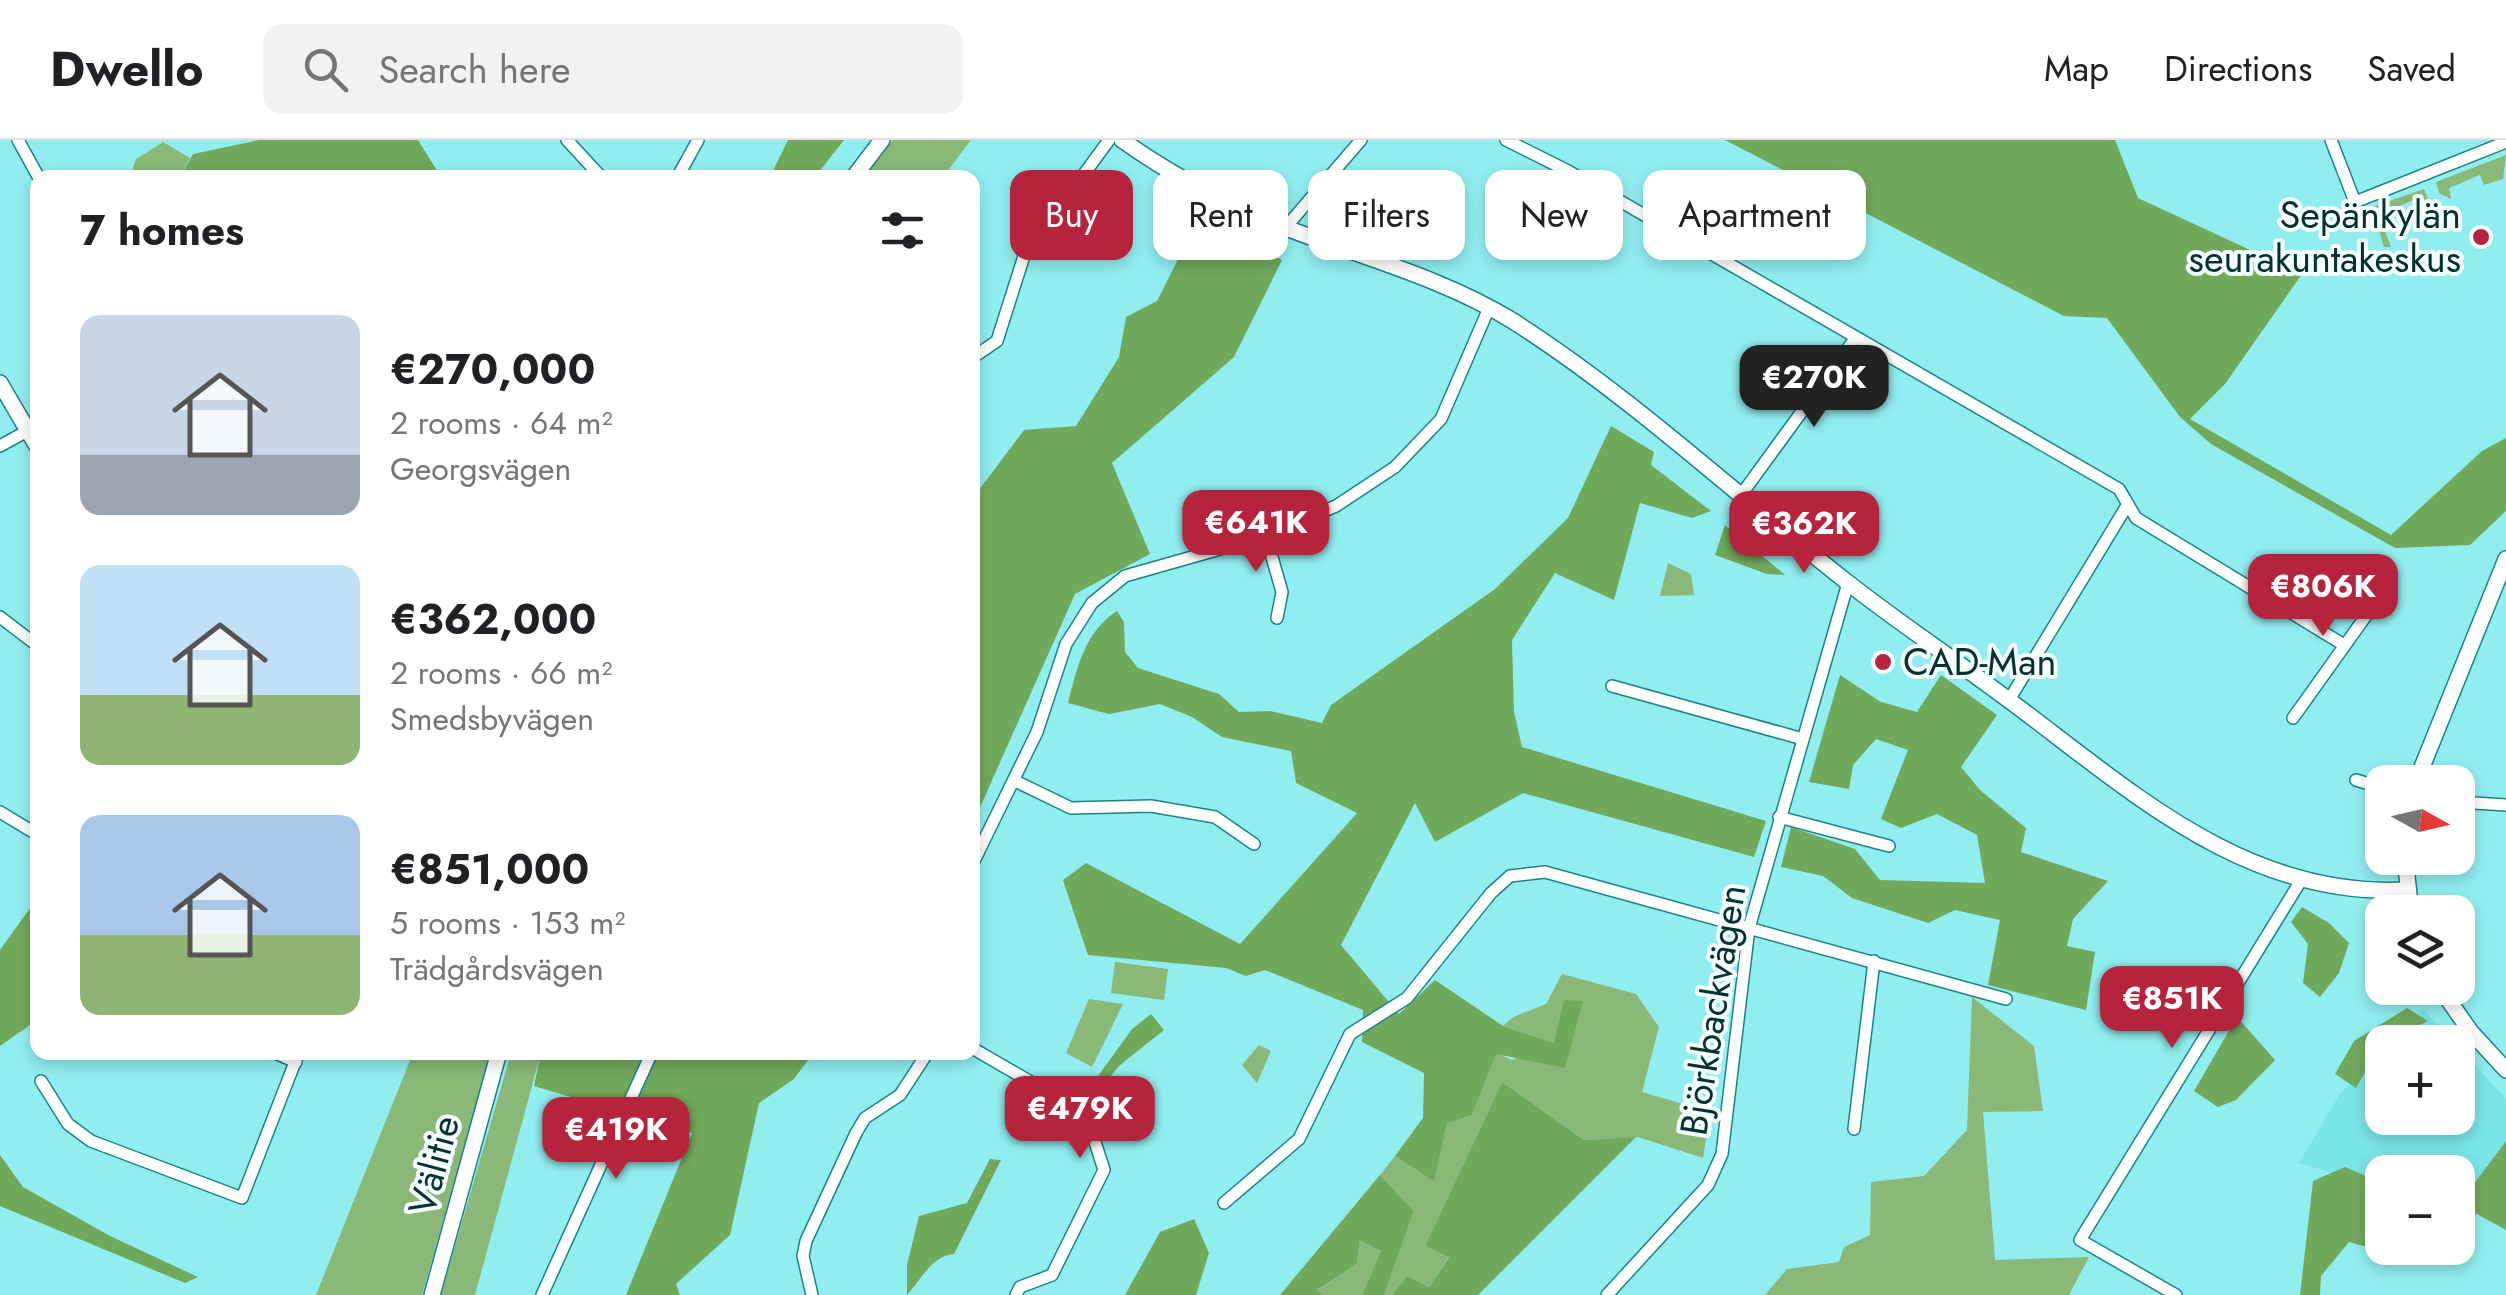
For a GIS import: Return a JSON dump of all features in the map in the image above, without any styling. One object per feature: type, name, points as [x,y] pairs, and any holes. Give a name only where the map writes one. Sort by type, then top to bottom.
[{"type":"main road","points":[[859,170],[882,140]]},
{"type":"main road","points":[[1122,140],[1171,170]]},
{"type":"main road","points":[[1288,228],[1490,308],[1630,404],[1848,583],[2163,814],[2212,844],[2300,882],[2359,892],[2405,890]]},
{"type":"main road","points":[[0,383],[30,424]]},
{"type":"main road","points":[[2423,765],[2506,559]]},
{"type":"main road","points":[[2405,875],[2406,895]]},
{"type":"main road","points":[[2452,1005],[2470,1032],[2506,1070]]},
{"type":"main road","name":"Välitie","points":[[432,1295],[497,1060]]},
{"type":"street","points":[[18,140],[35,170]]},
{"type":"street","points":[[567,140],[595,170]]},
{"type":"street","points":[[681,170],[698,140]]},
{"type":"street","points":[[980,353],[997,342],[1024,256],[1109,140]]},
{"type":"street","points":[[1288,225],[1361,140]]},
{"type":"street","points":[[1506,140],[1568,171],[1854,340],[2120,489],[2136,518],[2344,646]]},
{"type":"street","points":[[2331,140],[2355,202],[2506,142]]},
{"type":"street","points":[[980,850],[1015,782],[1066,644],[1102,593],[1144,570],[1266,536],[1336,506],[1395,467],[1441,419],[1490,308]]},
{"type":"street","points":[[1740,495],[1854,340]]},
{"type":"street","points":[[0,446],[30,430]]},
{"type":"street","points":[[2009,700],[2128,504]]},
{"type":"street","points":[[1266,536],[1282,592],[1277,618]]},
{"type":"street","name":"Björkbackvägen","points":[[1607,1295],[1708,1186],[1722,1154],[1749,928],[1848,583]]},
{"type":"street","points":[[2294,718],[2388,585]]},
{"type":"street","points":[[0,617],[30,640]]},
{"type":"street","points":[[1612,686],[1803,739]]},
{"type":"street","points":[[2356,780],[2365,783]]},
{"type":"street","points":[[1015,782],[1072,808],[1151,806],[1215,818],[1254,844]]},
{"type":"street","points":[[2475,803],[2506,805]]},
{"type":"street","points":[[0,812],[30,830]]},
{"type":"street","points":[[1779,817],[1889,846]]},
{"type":"street","points":[[1224,1203],[1299,1139],[1350,1034],[1416,988],[1490,893],[1510,876],[1545,872],[2006,998]]},
{"type":"street","points":[[2176,1295],[2080,1240],[2300,882]]},
{"type":"street","points":[[1854,1129],[1874,961]]},
{"type":"street","points":[[980,1052],[1086,1114],[1104,1170],[1052,1275],[1020,1287],[1016,1295]]},
{"type":"street","points":[[41,1081],[68,1124],[92,1141],[242,1198],[297,1060]]},
{"type":"street","points":[[542,1295],[648,1060]]},
{"type":"street","points":[[812,1295],[804,1256],[806,1241],[856,1133],[865,1118],[900,1095],[923,1060]]},
{"type":"shaded area","points":[[2423,1009],[2438,1025],[2407,1025]]},
{"type":"shaded area","points":[[2475,1065],[2506,1099],[2506,1153],[2475,1187],[2475,1155],[2365,1155],[2365,1183],[2299,1163],[2340,1094],[2365,1068],[2365,1135],[2475,1135]]},
{"type":"green space","points":[[259,140],[418,140],[437,170],[184,170],[193,154]]},
{"type":"green space","points":[[788,140],[844,140],[820,170],[773,170]]},
{"type":"green space","points":[[893,140],[971,140],[948,170],[869,170]]},
{"type":"green space","points":[[1725,140],[2115,140],[2138,198],[2302,274],[2225,384],[2190,419],[2391,535],[2482,451],[2506,438],[2506,511],[2470,545],[2395,548],[2211,444],[2180,417],[2107,318],[2064,316],[1866,213],[1866,170],[1783,170]]},
{"type":"green space","points":[[163,142],[190,158],[183,170],[132,170],[136,159]]},
{"type":"green space","points":[[2506,155],[2503,179],[2484,185],[2480,175],[2449,188],[2451,199],[2439,193],[2436,182]]},
{"type":"green space","points":[[2424,189],[2430,204],[2426,205],[2422,197],[2379,214],[2391,247],[2384,247],[2372,207]]},
{"type":"green space","points":[[1178,260],[1282,260],[1234,357],[1112,463],[1150,554],[1075,594],[980,807],[980,489],[1024,430],[1076,426],[1119,357],[1126,317],[1157,301]]},
{"type":"green space","points":[[1611,426],[1654,452],[1651,465],[1711,511],[1692,518],[1640,503],[1614,600],[1555,573],[1512,640],[1514,712],[1522,747],[1766,821],[1754,857],[1523,793],[1435,842],[1415,803],[1341,945],[1399,1014],[1435,980],[1503,1026],[1554,1043],[1564,1000],[1583,1001],[1565,1068],[1496,1054],[1472,1115],[1447,1123],[1434,1181],[1395,1156],[1423,1118],[1424,1073],[1362,1042],[1363,1010],[1265,970],[1246,976],[1226,968],[1088,955],[1063,880],[1086,863],[1240,944],[1357,813],[1296,783],[1291,751],[1222,737],[1192,717],[1160,704],[1109,714],[1068,703],[1090,640],[1117,611],[1124,622],[1125,652],[1138,668],[1219,694],[1239,712],[1270,711],[1322,723],[1331,705],[1495,589],[1568,518]]},
{"type":"green space","points":[[1725,525],[1785,575],[1767,574],[1715,555]]},
{"type":"green space","points":[[1668,563],[1691,574],[1694,595],[1660,596]]},
{"type":"green space","points":[[1840,675],[1881,702],[1917,712],[1941,675],[1997,715],[1961,767],[1980,790],[2026,828],[2021,852],[2108,881],[2073,919],[2067,946],[2095,952],[2086,1010],[1988,985],[2000,920],[1955,910],[1928,923],[1852,898],[1823,876],[1781,867],[1791,827],[1855,849],[1880,880],[1985,883],[1977,835],[1937,814],[1901,828],[1881,819],[1908,750],[1876,739],[1853,765],[1849,789],[1809,782]]},
{"type":"green space","points":[[2302,907],[2329,923],[2349,943],[2339,973],[2320,997],[2303,983],[2308,944],[2291,922]]},
{"type":"green space","points":[[30,908],[30,1025],[0,1046],[0,950]]},
{"type":"green space","points":[[1115,962],[1168,969],[1164,1000],[1111,993]]},
{"type":"green space","points":[[1562,974],[1636,994],[1659,1027],[1642,1092],[1710,1112],[1703,1158],[1638,1137],[1584,1140],[1502,1082],[1425,1246],[1449,1256],[1429,1287],[1407,1276],[1392,1295],[1384,1295],[1414,1211],[1380,1175],[1395,1156],[1434,1180],[1447,1122],[1472,1115],[1496,1053],[1512,1060],[1554,1043],[1503,1026],[1513,1017],[1546,1004]]},
{"type":"green space","points":[[1972,997],[2034,1046],[2043,1111],[1983,1112],[1995,1260],[2089,1257],[2069,1295],[1765,1295],[1787,1269],[1839,1262],[1844,1247],[1870,1235],[1871,1182],[1924,1176],[1967,1130]]},
{"type":"green space","points":[[1089,999],[1123,1004],[1092,1067],[1066,1053]]},
{"type":"green space","points":[[2407,1008],[2428,1021],[2419,1025],[2380,1025]]},
{"type":"green space","points":[[1151,1014],[1164,1030],[1119,1066],[1098,1091],[1093,1083],[1132,1029]]},
{"type":"green space","points":[[2237,1017],[2275,1060],[2236,1100],[2218,1107],[2194,1091]]},
{"type":"green space","points":[[2365,1034],[2365,1072],[2356,1088],[2335,1074],[2354,1041]]},
{"type":"green space","points":[[1259,1045],[1271,1051],[1257,1083],[1242,1065]]},
{"type":"green space","points":[[410,1060],[489,1060],[422,1295],[316,1295]]},
{"type":"green space","points":[[509,1060],[539,1060],[475,1295],[441,1295]]},
{"type":"green space","points":[[540,1060],[808,1060],[794,1079],[759,1103],[730,1235],[676,1284],[680,1295],[626,1295],[692,1133],[534,1086]]},
{"type":"green space","points":[[1502,1082],[1584,1140],[1636,1137],[1478,1295],[1392,1295],[1407,1276],[1429,1287],[1449,1257],[1425,1246]]},
{"type":"green space","points":[[2506,1141],[2506,1230],[2475,1214],[2475,1183]]},
{"type":"green space","points":[[0,1155],[23,1187],[110,1236],[198,1277],[185,1283],[0,1206]]},
{"type":"green space","points":[[990,1159],[1001,1160],[954,1254],[933,1264],[907,1295],[907,1265],[919,1216],[967,1203]]},
{"type":"green space","points":[[2345,1167],[2365,1176],[2365,1246],[2349,1242],[2321,1276],[2320,1295],[2300,1295],[2313,1181]]},
{"type":"green space","points":[[1380,1175],[1414,1211],[1384,1295],[1362,1295],[1381,1251],[1360,1240],[1357,1264],[1317,1290],[1323,1295],[1280,1295]]},
{"type":"green space","points":[[1194,1219],[1209,1253],[1196,1295],[1125,1295],[1160,1232]]},
{"type":"green space","points":[[1360,1239],[1381,1251],[1362,1295],[1323,1295],[1316,1291],[1357,1264]]},
{"type":"place","name":"Sepänkylän seurakuntakeskus","points":[[2481,237]]},
{"type":"place","name":"CAD-Man","points":[[1883,662]]}]
